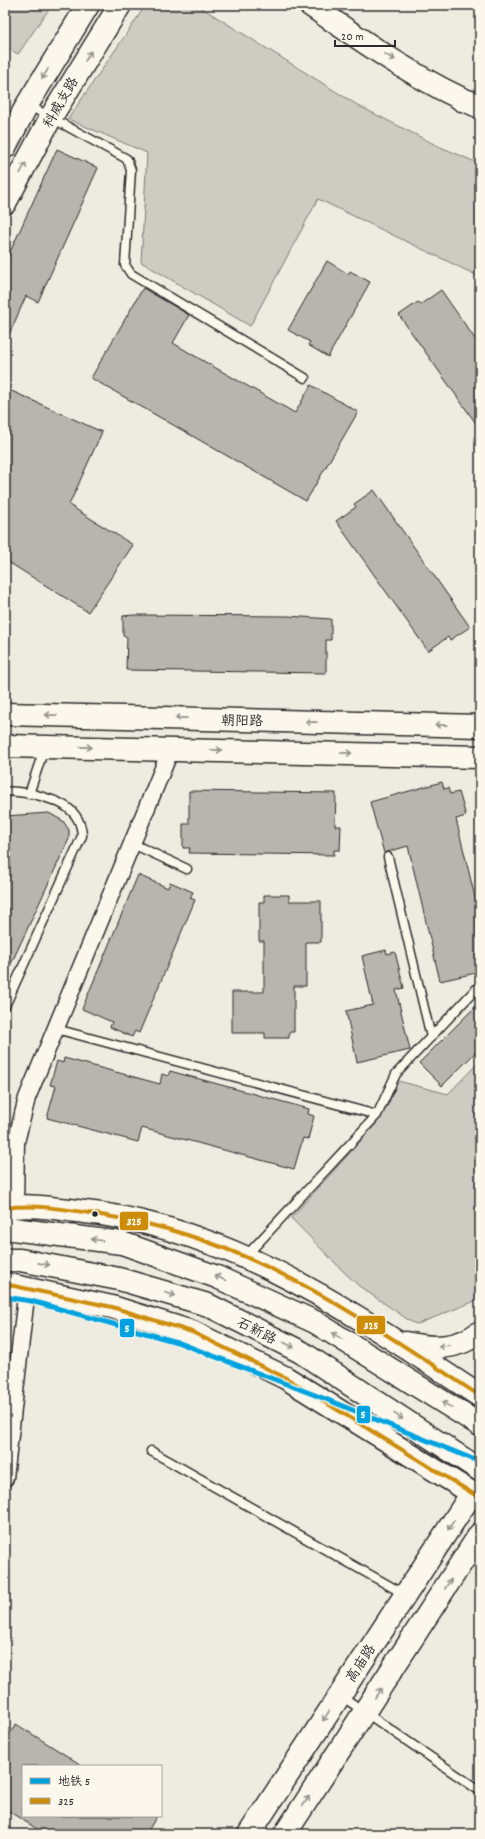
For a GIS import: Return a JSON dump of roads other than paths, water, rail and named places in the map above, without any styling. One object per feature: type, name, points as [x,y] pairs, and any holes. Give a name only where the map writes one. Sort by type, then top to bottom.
[{"type":"street","name":"科威支路","points":[[5,147],[27,105],[88,5]]},
{"type":"street","name":"科威支路","points":[[5,203],[51,117],[120,5]]},
{"type":"street","points":[[310,5],[373,48],[474,104]]},
{"type":"street","name":"朝阳路","points":[[5,714],[480,726]]},
{"type":"street","points":[[5,746],[480,756]]},
{"type":"street","points":[[171,749],[134,844],[27,1098],[16,1142],[10,1207],[24,1205],[76,1210],[130,1218],[189,1235],[245,1256],[290,1278],[332,1302],[480,1396]]},
{"type":"street","points":[[5,1228],[122,1243],[217,1277],[315,1322],[480,1425]]},
{"type":"street","name":"石新路","points":[[5,1260],[20,1260],[119,1279],[208,1305],[301,1352],[480,1470]]},
{"type":"street","points":[[5,1284],[112,1307],[192,1332],[286,1378],[476,1495]]},
{"type":"street","points":[[5,1478],[26,1288]]},
{"type":"street","points":[[395,1341],[428,1348],[442,1347],[457,1344],[480,1332]]},
{"type":"street","name":"高庙路","points":[[249,1834],[405,1595],[476,1495]]},
{"type":"street","points":[[285,1834],[480,1534]]},
{"type":"lane","points":[[27,105],[127,159],[131,170],[125,265],[131,274],[305,378]]},
{"type":"lane","points":[[29,794],[45,746]]},
{"type":"lane","points":[[5,792],[29,794],[54,799],[64,804],[78,818],[82,828],[82,836],[5,1006]]},
{"type":"lane","points":[[134,844],[187,869]]},
{"type":"lane","points":[[388,857],[431,1037]]},
{"type":"lane","points":[[245,1256],[377,1115],[396,1074],[476,990]]},
{"type":"lane","points":[[56,1029],[377,1115]]},
{"type":"lane","points":[[151,1451],[405,1595]]},
{"type":"lane","points":[[339,1695],[480,1791]]},
{"type":"metro line","name":"5","points":[[5,1297],[31,1301],[177,1342],[328,1400],[480,1462]]}]
